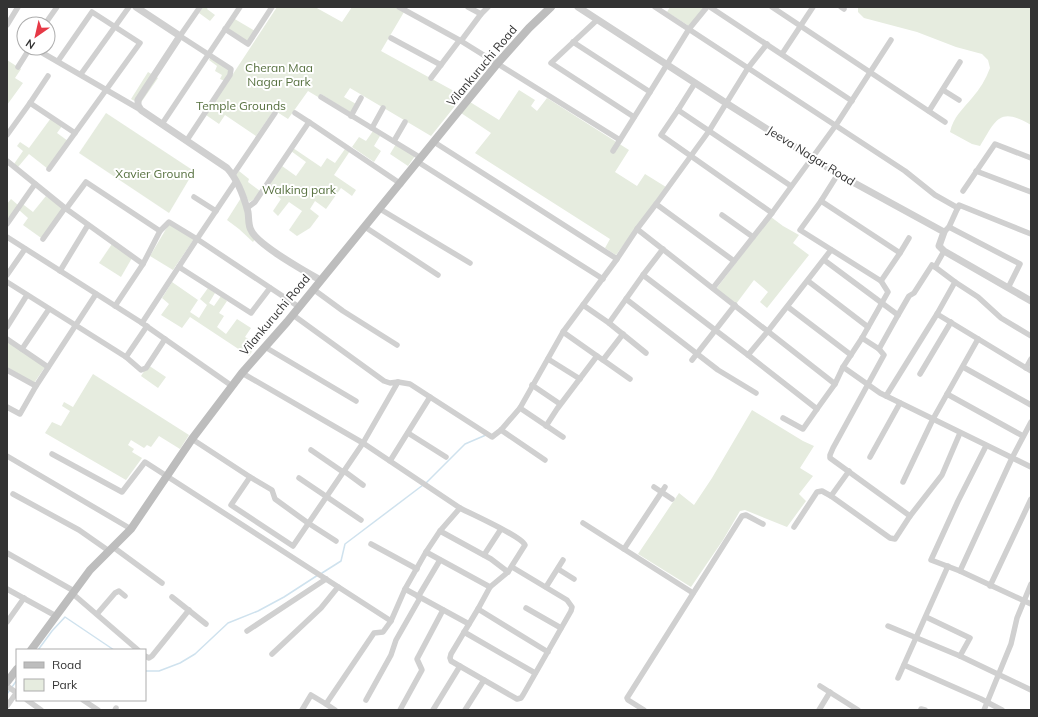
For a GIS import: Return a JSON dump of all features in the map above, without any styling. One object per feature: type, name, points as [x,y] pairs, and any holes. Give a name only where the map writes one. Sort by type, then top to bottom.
[{"type":"main road","name":"Vilankuruchi Road","points":[[32,649],[90,570],[131,529],[192,439],[242,373],[293,315],[320,280],[365,228],[497,64],[529,28],[551,7]]},
{"type":"main road","points":[[7,682],[16,670]]},
{"type":"street","points":[[7,25],[18,7]]},
{"type":"street","points":[[51,16],[57,7]]},
{"type":"street","points":[[81,74],[129,7]]},
{"type":"street","points":[[136,7],[231,69],[230,75],[187,140]]},
{"type":"street","points":[[162,124],[240,7]]},
{"type":"street","points":[[225,28],[248,44],[272,7]]},
{"type":"street","points":[[399,7],[460,41],[620,140]]},
{"type":"street","points":[[468,7],[481,14]]},
{"type":"street","points":[[431,78],[488,7]]},
{"type":"street","name":"Jeeva Nagar Road","points":[[578,7],[838,174],[947,229]]},
{"type":"street","points":[[655,7],[905,171],[935,195],[958,208]]},
{"type":"street","points":[[664,13],[669,7]]},
{"type":"street","points":[[613,151],[668,65],[689,29],[707,7]]},
{"type":"street","points":[[710,7],[852,102]]},
{"type":"street","points":[[772,7],[945,122]]},
{"type":"street","points":[[782,54],[813,7]]},
{"type":"street","points":[[141,110],[138,105],[138,100],[198,8]]},
{"type":"street","points":[[49,169],[140,43],[92,12],[58,61]]},
{"type":"street","points":[[597,20],[551,63],[634,117]]},
{"type":"street","points":[[391,38],[441,65]]},
{"type":"street","points":[[713,288],[772,213],[836,125],[891,40]]},
{"type":"street","points":[[573,42],[650,92]]},
{"type":"street","points":[[293,315],[384,381],[390,383],[398,382],[410,384],[492,437],[501,430],[520,408],[563,332],[603,279],[637,229],[709,131],[748,68],[767,44]]},
{"type":"street","points":[[18,67],[25,56]]},
{"type":"street","points":[[49,56],[141,110],[227,168],[235,178],[247,208],[250,230],[260,242],[320,280]]},
{"type":"street","points":[[929,111],[960,62]]},
{"type":"street","points":[[7,135],[48,76]]},
{"type":"street","points":[[695,83],[661,136],[772,213]]},
{"type":"street","points":[[942,90],[959,100]]},
{"type":"street","points":[[321,97],[394,141],[420,160],[603,279]]},
{"type":"street","points":[[351,116],[361,98]]},
{"type":"street","points":[[30,103],[75,133]]},
{"type":"street","points":[[372,128],[383,108]]},
{"type":"street","points":[[678,110],[791,186]]},
{"type":"street","points":[[126,357],[179,267],[216,211],[275,112]]},
{"type":"street","points":[[295,113],[401,184]]},
{"type":"street","points":[[247,208],[256,202],[309,122]]},
{"type":"street","points":[[394,141],[405,122]]},
{"type":"street","points":[[434,142],[617,259]]},
{"type":"street","points":[[963,191],[995,144],[1031,158]]},
{"type":"street","points":[[7,161],[88,226],[143,264]]},
{"type":"street","points":[[976,171],[1031,192]]},
{"type":"street","points":[[783,418],[803,429],[836,384],[843,367],[862,338],[888,292],[881,281],[800,230],[838,174]]},
{"type":"street","points":[[43,239],[86,182],[160,231]]},
{"type":"street","points":[[7,224],[36,184]]},
{"type":"street","points":[[194,197],[216,211]]},
{"type":"street","points":[[821,201],[900,253]]},
{"type":"street","points":[[656,204],[734,261]]},
{"type":"street","points":[[1031,234],[960,205],[939,246],[944,251],[1031,301]]},
{"type":"street","points":[[380,209],[470,263]]},
{"type":"street","points":[[722,215],[753,237]]},
{"type":"street","points":[[115,306],[143,264],[160,231],[168,222],[197,238],[299,307]]},
{"type":"street","points":[[60,271],[88,226]]},
{"type":"street","points":[[365,228],[438,275]]},
{"type":"street","points":[[637,229],[836,384]]},
{"type":"street","points":[[947,229],[1020,264],[1008,288]]},
{"type":"street","points":[[7,237],[144,325],[232,386]]},
{"type":"street","points":[[881,281],[909,238]]},
{"type":"street","points":[[7,275],[25,249]]},
{"type":"street","points":[[609,323],[663,249]]},
{"type":"street","points":[[748,355],[788,307],[831,250]]},
{"type":"street","points":[[935,267],[944,251]]},
{"type":"street","points":[[824,260],[898,315]]},
{"type":"street","points":[[879,349],[909,296],[914,293],[932,264],[955,282],[978,297],[1001,318],[1031,336]]},
{"type":"street","points":[[179,267],[251,313],[270,288]]},
{"type":"street","points":[[643,275],[817,409]]},
{"type":"street","points":[[808,281],[868,327]]},
{"type":"street","points":[[7,282],[126,357],[141,370],[146,368],[165,339]]},
{"type":"street","points":[[886,396],[955,282]]},
{"type":"street","points":[[313,289],[343,311],[397,345]]},
{"type":"street","points":[[7,407],[20,414],[48,367],[96,294]]},
{"type":"street","points":[[7,327],[27,295]]},
{"type":"street","points":[[626,298],[718,370],[756,393]]},
{"type":"street","points":[[692,360],[735,304]]},
{"type":"street","points":[[583,305],[609,323],[646,353]]},
{"type":"street","points":[[788,307],[851,355]]},
{"type":"street","points":[[22,349],[48,308]]},
{"type":"street","points":[[937,314],[1028,369],[1031,359]]},
{"type":"street","points":[[920,374],[951,322]]},
{"type":"street","points":[[563,332],[630,379]]},
{"type":"street","points":[[604,360],[623,334]]},
{"type":"street","points":[[862,338],[879,349],[884,355],[830,455],[830,458],[910,516]]},
{"type":"street","points":[[7,339],[48,367]]},
{"type":"street","points":[[903,482],[933,420],[978,339]]},
{"type":"street","points":[[265,347],[356,401]]},
{"type":"street","points":[[546,426],[560,404],[598,356]]},
{"type":"street","points":[[548,359],[580,379]]},
{"type":"street","points":[[843,367],[886,396],[1031,467]]},
{"type":"street","points":[[963,367],[1031,405]]},
{"type":"street","points":[[7,370],[36,386]]},
{"type":"street","points":[[242,373],[363,443],[460,508],[524,542],[525,545],[508,572],[490,587],[450,658],[451,661],[519,700],[548,652],[572,607],[567,600],[512,566]]},
{"type":"street","points":[[250,477],[230,505],[293,546],[363,443],[398,382]]},
{"type":"street","points":[[532,385],[560,404]]},
{"type":"street","points":[[948,394],[1023,436]]},
{"type":"street","points":[[390,461],[430,397]]},
{"type":"street","points":[[870,457],[900,403]]},
{"type":"street","points":[[520,408],[563,437]]},
{"type":"street","points":[[960,571],[1012,458],[1031,422]]},
{"type":"street","points":[[501,430],[545,460]]},
{"type":"street","points":[[408,433],[446,457]]},
{"type":"street","points":[[794,527],[817,492],[822,491],[890,538],[895,539],[910,516],[942,475],[960,433]]},
{"type":"street","points":[[192,439],[272,490],[275,499],[336,541]]},
{"type":"street","points":[[986,446],[958,501],[931,560],[960,571],[1031,604]]},
{"type":"street","points":[[310,450],[363,485]]},
{"type":"street","points":[[52,454],[122,492],[144,462],[391,621]]},
{"type":"street","points":[[7,456],[131,529]]},
{"type":"street","points":[[831,496],[848,471]]},
{"type":"street","points":[[299,478],[361,520]]},
{"type":"street","points":[[654,487],[663,489],[672,499]]},
{"type":"street","points":[[624,549],[663,489]]},
{"type":"street","points":[[13,494],[111,549],[162,583]]},
{"type":"street","points":[[990,586],[1031,500]]},
{"type":"street","points":[[326,704],[374,633],[383,632],[391,621],[405,589],[426,552],[440,531],[460,508]]},
{"type":"street","points":[[644,710],[627,698],[742,516],[746,515],[763,524]]},
{"type":"street","points":[[583,523],[693,593]]},
{"type":"street","points":[[484,555],[501,529]]},
{"type":"street","points":[[440,531],[484,555],[508,572]]},
{"type":"street","points":[[371,544],[417,569]]},
{"type":"street","points":[[426,552],[490,587]]},
{"type":"street","points":[[7,553],[74,592],[137,649]]},
{"type":"street","points":[[366,700],[391,655],[396,640],[440,560]]},
{"type":"street","points":[[546,588],[563,560]]},
{"type":"street","points":[[898,678],[948,566]]},
{"type":"street","points":[[558,569],[574,579]]},
{"type":"street","points":[[248,631],[322,576]]},
{"type":"street","points":[[984,710],[1011,644],[1017,618],[1031,584]]},
{"type":"street","points":[[272,654],[321,608],[338,587]]},
{"type":"street","points":[[7,589],[56,616]]},
{"type":"street","points":[[405,589],[469,624]]},
{"type":"street","points":[[97,614],[115,592],[119,592],[125,596]]},
{"type":"street","points":[[172,597],[206,624]]},
{"type":"street","points":[[7,622],[24,598]]},
{"type":"street","points":[[526,608],[561,628]]},
{"type":"street","points":[[478,609],[548,652]]},
{"type":"street","points":[[146,656],[149,658],[152,656],[189,610]]},
{"type":"street","points":[[400,710],[422,670],[417,659],[442,610]]},
{"type":"street","points":[[926,617],[970,638],[960,656]]},
{"type":"street","points":[[888,626],[960,656],[1031,690]]},
{"type":"street","points":[[464,632],[535,674]]},
{"type":"street","points":[[904,665],[981,699],[986,703],[1002,710]]},
{"type":"street","points":[[434,710],[460,666]]},
{"type":"street","points":[[465,710],[484,680]]},
{"type":"street","points":[[7,686],[16,692],[7,706]]},
{"type":"street","points":[[820,686],[858,710]]},
{"type":"street","points":[[819,710],[830,692]]},
{"type":"street","points":[[302,710],[311,695],[335,710]]},
{"type":"street","points":[[28,701],[41,710]]},
{"type":"street","points":[[84,701],[98,710]]},
{"type":"green space","points":[[203,7],[208,7],[207,9],[215,15],[210,21],[199,13]]},
{"type":"green space","name":"Cheran Maa Nagar Park","points":[[277,7],[315,7],[342,22],[352,7],[394,7],[404,12],[381,51],[463,96],[431,136],[350,88],[344,97],[356,104],[351,113],[321,94],[318,97],[308,91],[288,119],[274,110],[256,136],[225,115],[219,124],[206,115]]},
{"type":"green space","points":[[670,7],[704,7],[689,26],[667,12]]},
{"type":"green space","points":[[858,7],[1031,7],[1031,125],[1020,119],[1005,116],[995,123],[990,129],[980,146],[972,144],[950,132],[953,122],[985,80],[990,68],[988,60],[982,54],[956,47],[917,32],[864,18],[858,12]]},
{"type":"green space","points":[[233,18],[255,31],[248,42],[227,28]]},
{"type":"green space","points":[[211,57],[230,70],[225,81],[220,79],[222,75],[215,71],[217,66],[209,60]]},
{"type":"green space","points":[[7,60],[21,69],[15,78],[23,83],[7,105]]},
{"type":"green space","points":[[148,72],[158,78],[140,104],[131,99]]},
{"type":"green space","points":[[519,90],[535,100],[531,106],[537,111],[547,98],[629,150],[615,172],[637,186],[645,174],[666,187],[616,255],[605,248],[610,239],[475,153],[491,133],[461,113],[470,102],[499,120]]},
{"type":"green space","name":"Xavier Ground","points":[[106,113],[194,171],[169,213],[79,153]]},
{"type":"green space","points":[[51,118],[62,126],[57,133],[68,141],[48,169],[29,154],[18,167],[14,164],[23,151],[17,146],[20,142],[29,148]]},
{"type":"green space","points":[[373,131],[380,136],[374,146],[381,151],[374,162],[352,147],[359,137],[366,141]]},
{"type":"green space","points":[[396,144],[415,156],[408,166],[390,154]]},
{"type":"green space","name":"Walking park","points":[[293,148],[321,167],[327,158],[335,163],[345,149],[350,151],[334,175],[356,190],[352,196],[341,188],[326,209],[315,201],[310,209],[319,216],[310,228],[297,236],[289,230],[302,211],[289,202],[278,216],[273,211],[281,199],[267,188],[282,166],[296,176],[306,162],[291,151]]},
{"type":"green space","points":[[239,171],[249,179],[248,182],[260,191],[253,200],[249,202],[236,175]]},
{"type":"green space","points":[[46,196],[66,211],[44,240],[23,225],[28,218],[19,210],[12,220],[7,216],[7,204],[11,199],[18,205],[20,202],[33,212]]},
{"type":"green space","points":[[241,198],[255,239],[253,242],[227,220]]},
{"type":"green space","points":[[771,217],[799,235],[793,243],[809,255],[767,308],[760,302],[768,292],[754,280],[736,304],[716,289]]},
{"type":"green space","points":[[169,224],[194,239],[173,270],[150,256]]},
{"type":"green space","points":[[112,244],[132,258],[121,277],[99,263]]},
{"type":"green space","points":[[172,282],[198,300],[190,312],[199,318],[207,305],[200,299],[208,288],[215,293],[209,303],[214,306],[221,296],[227,301],[219,313],[224,316],[217,327],[226,334],[237,319],[251,328],[245,337],[257,344],[249,356],[190,317],[182,328],[161,315],[169,304],[162,298]]},
{"type":"green space","points":[[7,341],[45,367],[34,383],[7,367]]},
{"type":"green space","points":[[148,365],[166,377],[158,388],[141,376]]},
{"type":"green space","points":[[93,374],[189,435],[180,449],[159,436],[151,447],[147,445],[144,448],[131,440],[128,445],[134,449],[132,452],[142,458],[126,480],[45,433],[52,422],[61,426],[70,411],[62,406],[64,402],[73,407]]},
{"type":"green space","points":[[752,410],[814,446],[800,468],[813,476],[799,494],[806,501],[787,527],[745,510],[740,511],[723,540],[691,587],[638,554],[679,493],[694,505],[712,478]]},
{"type":"waterway","points":[[426,483],[465,444],[486,435]]},
{"type":"waterway","points":[[322,573],[341,561],[345,544],[423,485]]},
{"type":"waterway","points":[[146,671],[159,671],[180,663],[195,654],[228,623],[258,611],[284,597],[318,575]]},
{"type":"waterway","points":[[39,649],[65,617],[113,649]]},
{"type":"waterway","points":[[7,694],[16,681]]},
{"type":"park label","name":"Temple Grounds","points":[[241,106]]}]
